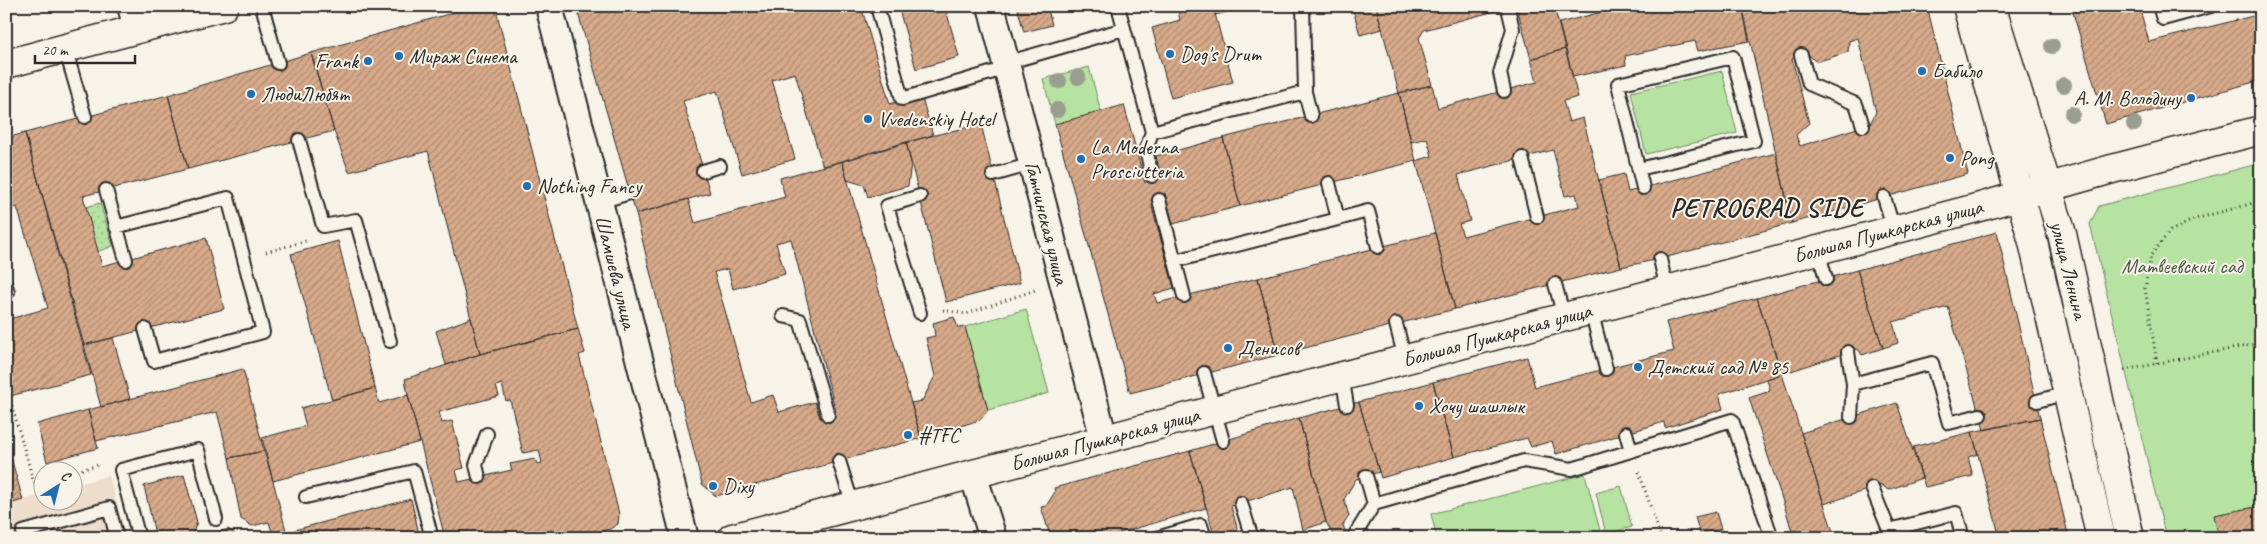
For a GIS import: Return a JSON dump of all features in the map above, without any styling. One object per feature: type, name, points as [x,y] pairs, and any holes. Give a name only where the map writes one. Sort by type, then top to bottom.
[{"type":"main road","points":[[6,64],[66,48],[134,18],[224,6]]},
{"type":"main road","name":"улица Ленина","points":[[1967,6],[2033,242],[2101,538]]},
{"type":"main road","name":"улица Ленина","points":[[1991,6],[2062,234],[2130,538]]},
{"type":"main road","name":"Большая Пушкарская улица","points":[[732,538],[1894,230],[2112,169],[2261,130]]},
{"type":"street","name":"Шамшева улица","points":[[549,6],[684,538]]},
{"type":"street","name":"Гатчинская улица","points":[[991,6],[1104,439]]},
{"type":"street","points":[[974,474],[994,538]]},
{"type":"lane","points":[[262,6],[278,63]]},
{"type":"lane","points":[[877,6],[902,99],[1124,29]]},
{"type":"lane","points":[[1118,6],[1152,132],[1146,149],[1152,176]]},
{"type":"lane","points":[[1303,6],[1305,92],[1311,116]]},
{"type":"lane","points":[[2159,6],[2163,20],[2211,6]]},
{"type":"lane","points":[[2260,6],[2261,11]]},
{"type":"lane","points":[[1504,91],[1500,73],[1513,29],[1508,8]]},
{"type":"lane","points":[[66,48],[85,117]]},
{"type":"lane","points":[[1801,55],[1809,84],[1856,104],[1863,126]]},
{"type":"lane","points":[[1640,169],[1754,141],[1733,56],[1618,84],[1644,188]]},
{"type":"lane","points":[[1152,132],[1305,92]]},
{"type":"lane","points":[[299,140],[323,226],[356,220],[390,341]]},
{"type":"lane","points":[[1522,158],[1537,217]]},
{"type":"lane","points":[[994,175],[1032,164]]},
{"type":"lane","points":[[704,171],[720,166]]},
{"type":"lane","points":[[1329,183],[1338,219]]},
{"type":"lane","points":[[106,190],[126,260]]},
{"type":"lane","points":[[599,202],[630,192]]},
{"type":"lane","points":[[920,196],[887,206],[920,314]]},
{"type":"lane","points":[[1884,197],[1894,230]]},
{"type":"lane","points":[[116,227],[228,198],[264,332],[154,362],[146,330]]},
{"type":"lane","points":[[1158,200],[1184,296]]},
{"type":"lane","points":[[1175,261],[1368,211],[1378,248]]},
{"type":"lane","points":[[1818,250],[1826,279]]},
{"type":"lane","points":[[1660,259],[1667,290]]},
{"type":"lane","points":[[1555,284],[1564,317]]},
{"type":"lane","points":[[6,286],[8,292],[6,292]]},
{"type":"lane","points":[[1590,310],[1606,369]]},
{"type":"lane","points":[[783,316],[800,320],[828,416]]},
{"type":"lane","points":[[1396,324],[1405,359]]},
{"type":"lane","points":[[1848,352],[1853,384],[1850,417]]},
{"type":"lane","points":[[1853,384],[1932,363],[1949,423],[1980,415]]},
{"type":"lane","points":[[1204,373],[1223,441]]},
{"type":"lane","points":[[1342,376],[1347,405]]},
{"type":"lane","points":[[2037,401],[2097,385]]},
{"type":"lane","points":[[1353,538],[1374,504],[1524,461],[1572,469],[1732,420],[1772,538]]},
{"type":"lane","points":[[1626,433],[1631,451]]},
{"type":"lane","points":[[479,477],[476,465],[487,434]]},
{"type":"lane","points":[[139,538],[121,470],[198,450],[216,519]]},
{"type":"lane","points":[[839,461],[853,506]]},
{"type":"lane","points":[[306,498],[414,471],[432,538]]},
{"type":"lane","points":[[1366,476],[1374,504]]},
{"type":"lane","points":[[1872,488],[1889,530],[1956,513],[1963,538]]},
{"type":"lane","points":[[1241,503],[1252,538]]},
{"type":"lane","points":[[23,532],[109,508],[117,538]]},
{"type":"lane","points":[[1157,538],[1201,524],[1205,538]]},
{"type":"path","points":[[2157,362],[2145,288],[2152,256],[2170,231],[2195,219],[2261,201]]},
{"type":"path","points":[[244,258],[310,240],[323,226]]},
{"type":"path","points":[[920,314],[937,309],[966,314],[1040,289]]},
{"type":"path","points":[[2122,370],[2261,342]]},
{"type":"path","points":[[9,396],[32,476]]},
{"type":"path","points":[[1631,451],[1661,538]]},
{"type":"shaded area","points":[[109,475],[126,538],[6,538],[6,505],[32,498],[32,512],[82,512],[82,483]]},
{"type":"green space","points":[[1089,67],[1101,112],[1055,124],[1043,79]]},
{"type":"green space","points":[[1722,71],[1737,133],[1646,154],[1631,92]]},
{"type":"green space","name":"Матвеевский сад","points":[[2261,163],[2261,506],[2215,515],[2219,538],[2166,538],[2090,224],[2099,206]]},
{"type":"green space","points":[[100,203],[113,246],[97,252],[86,207]]},
{"type":"green space","points":[[1026,309],[1049,393],[988,410],[965,327]]},
{"type":"green space","points":[[1585,474],[1602,538],[1437,538],[1431,514]]},
{"type":"green space","points":[[1621,486],[1632,527],[1606,534],[1596,493]]},
{"type":"building","points":[[477,6],[495,6],[578,329],[480,354],[428,151],[349,172],[334,131],[311,53]]},
{"type":"building","name":"Vvedenskiy Hotel","points":[[576,6],[861,6],[890,104],[921,95],[933,135],[823,167],[795,73],[772,80],[795,159],[742,174],[717,91],[683,101],[710,193],[636,214]]},
{"type":"building","points":[[898,6],[945,6],[959,57],[916,69]]},
{"type":"building","points":[[1017,6],[1047,6],[1052,25],[1024,32]]},
{"type":"building","points":[[1177,6],[1213,6],[1233,82],[1171,98],[1152,28],[1180,20]]},
{"type":"building","points":[[1213,6],[1242,6],[1243,8],[1215,15]]},
{"type":"building","points":[[1352,6],[1376,6],[1382,29],[1360,35]]},
{"type":"building","points":[[1376,6],[1514,6],[1424,30],[1419,38],[1432,85],[1399,93]]},
{"type":"building","points":[[1514,6],[1554,6],[1565,49],[1531,59],[1517,8]]},
{"type":"building","points":[[1625,6],[1742,6],[1749,41],[1698,51],[1695,41],[1625,56],[1626,65],[1573,77],[1559,23]]},
{"type":"building","points":[[1742,6],[1927,6],[1968,174],[1792,223]],"holes":[[[1858,38],[1876,112],[1870,124],[1800,146],[1796,135],[1809,123],[1792,59],[1807,53],[1816,62],[1848,52],[1849,41]]]},
{"type":"building","points":[[2071,6],[2139,6],[2149,42],[2261,14],[2261,80],[2106,124]]},
{"type":"building","points":[[1565,49],[1578,97],[1563,101],[1569,122],[1583,118],[1621,267],[1455,309],[1416,161],[1432,156],[1427,138],[1411,142],[1399,93],[1432,85],[1438,108],[1537,82],[1531,59]],"holes":[[[1553,150],[1565,196],[1576,194],[1579,206],[1463,236],[1459,224],[1470,221],[1458,175]]]},
{"type":"building","points":[[311,53],[334,131],[188,169],[168,95]]},
{"type":"building","points":[[1399,93],[1416,161],[1240,206],[1223,138]]},
{"type":"building","points":[[168,95],[188,169],[83,196],[102,266],[206,238],[224,309],[84,345],[25,133]]},
{"type":"building","points":[[1124,105],[1145,183],[1159,169],[1156,156],[1223,138],[1240,206],[1173,224],[1165,193],[1152,207],[1174,288],[1154,294],[1157,303],[1258,278],[1278,355],[1130,393],[1055,124]]},
{"type":"building","points":[[981,124],[1020,283],[946,302],[906,142]]},
{"type":"building","points":[[25,133],[91,375],[6,397],[6,320],[48,308],[17,207],[6,210],[6,138]]},
{"type":"building","points":[[906,142],[911,163],[908,186],[868,197],[864,185],[847,180],[842,161]]},
{"type":"building","points":[[1776,153],[1792,223],[1660,259],[1621,267],[1599,180],[1624,174],[1628,192]]},
{"type":"building","points":[[842,161],[921,438],[716,496],[702,484],[636,214],[688,199],[695,223],[785,197],[780,178]],"holes":[[[791,239],[836,412],[820,418],[815,402],[779,412],[773,395],[751,402],[714,272],[728,269],[733,289],[785,274],[776,243]]]},
{"type":"building","points":[[1997,232],[2040,418],[1984,430],[1948,307],[1893,322],[1898,343],[1883,348],[1857,270]]},
{"type":"building","points":[[1435,233],[1455,309],[1278,355],[1258,278]]},
{"type":"building","points":[[338,241],[375,388],[332,400],[291,254]]},
{"type":"building","points":[[1857,270],[1883,348],[1862,355],[1858,349],[1782,374],[1757,298]]},
{"type":"building","points":[[1757,298],[1782,374],[1719,394],[1723,409],[1665,428],[1664,422],[1556,454],[1552,441],[1531,447],[1527,438],[1454,457],[1433,382],[1527,357],[1535,387],[1674,351],[1666,322]]},
{"type":"building","points":[[954,317],[958,328],[965,327],[988,410],[980,420],[921,438],[911,403],[922,401],[935,376],[926,338],[935,336],[933,323]]},
{"type":"building","points":[[471,318],[480,354],[446,365],[436,331]]},
{"type":"building","points":[[578,329],[585,353],[579,355],[619,514],[618,524],[610,529],[574,538],[445,538],[405,379],[480,354]],"holes":[[[502,384],[506,401],[510,400],[523,453],[539,450],[542,463],[537,464],[535,459],[510,464],[512,470],[459,482],[456,470],[464,468],[452,421],[442,423],[439,412],[499,396],[496,386]]]},
{"type":"building","points":[[113,338],[130,399],[101,407],[84,345]]},
{"type":"building","points":[[243,369],[264,451],[229,458],[217,412],[96,441],[88,410]]},
{"type":"building","points":[[1782,374],[1835,538],[1794,538],[1749,398],[1770,391],[1767,379]]},
{"type":"building","points":[[1433,382],[1454,457],[1381,478],[1359,402]]},
{"type":"building","points":[[375,388],[379,403],[408,395],[420,442],[273,481],[262,438],[306,426],[301,408]]},
{"type":"building","points":[[1359,402],[1379,472],[1356,479],[1344,499],[1349,516],[1343,525],[1346,534],[1335,538],[1326,522],[1299,418]]},
{"type":"building","points":[[1897,403],[1922,478],[1888,490],[1882,485],[1824,504],[1801,433]]},
{"type":"building","points":[[88,410],[98,448],[47,462],[37,424]]},
{"type":"building","points":[[1299,418],[1326,522],[1303,530],[1293,487],[1231,506],[1240,538],[1215,538],[1190,451]]},
{"type":"building","points":[[2040,418],[2069,538],[2000,538],[1972,432]]},
{"type":"building","points":[[1972,432],[1978,454],[1968,457],[1973,476],[1925,487],[1913,447]]},
{"type":"building","points":[[6,440],[23,500],[6,505]]},
{"type":"building","points":[[264,451],[288,538],[251,538],[272,532],[269,522],[252,526],[241,519],[229,458]]},
{"type":"building","points":[[1190,451],[1206,508],[1120,533],[1121,538],[1051,538],[1041,507],[1046,506],[1055,492],[1054,488]]},
{"type":"building","points":[[184,475],[197,522],[191,538],[156,538],[144,486]]},
{"type":"building","points":[[411,499],[420,538],[288,538],[287,532]]},
{"type":"building","points":[[2261,506],[2261,538],[2219,538],[2214,515]]},
{"type":"building","points":[[1716,512],[1721,529],[1700,534],[1695,517]]},
{"type":"building","points":[[228,529],[240,538],[217,538],[218,533]]},
{"type":"place","name":"Dog's Drum","points":[[1170,54]]},
{"type":"place","name":"Мираж Синема","points":[[399,56]]},
{"type":"place","name":"Frank","points":[[368,61]]},
{"type":"place","name":"Бабило","points":[[1922,71]]},
{"type":"place","name":"ЛюдиЛюбят","points":[[251,94]]},
{"type":"place","name":"А. М. Володину","points":[[2191,98]]},
{"type":"place","name":"Vvedenskiy Hotel","points":[[868,119]]},
{"type":"place","name":"Pong","points":[[1950,158]]},
{"type":"place","name":"La Moderna Prosciutteria","points":[[1081,159]]},
{"type":"place","name":"Nothing Fancy","points":[[527,186]]},
{"type":"place","name":"Денисов","points":[[1228,348]]},
{"type":"place","name":"Детский сад № 85","points":[[1638,367]]},
{"type":"place","name":"Хочу шашлык","points":[[1419,406]]},
{"type":"place","name":"#TFC","points":[[908,435]]},
{"type":"place","name":"Dixy","points":[[713,486]]},
{"type":"district","name":"PETROGRAD SIDE","points":[[1767,207]]}]
